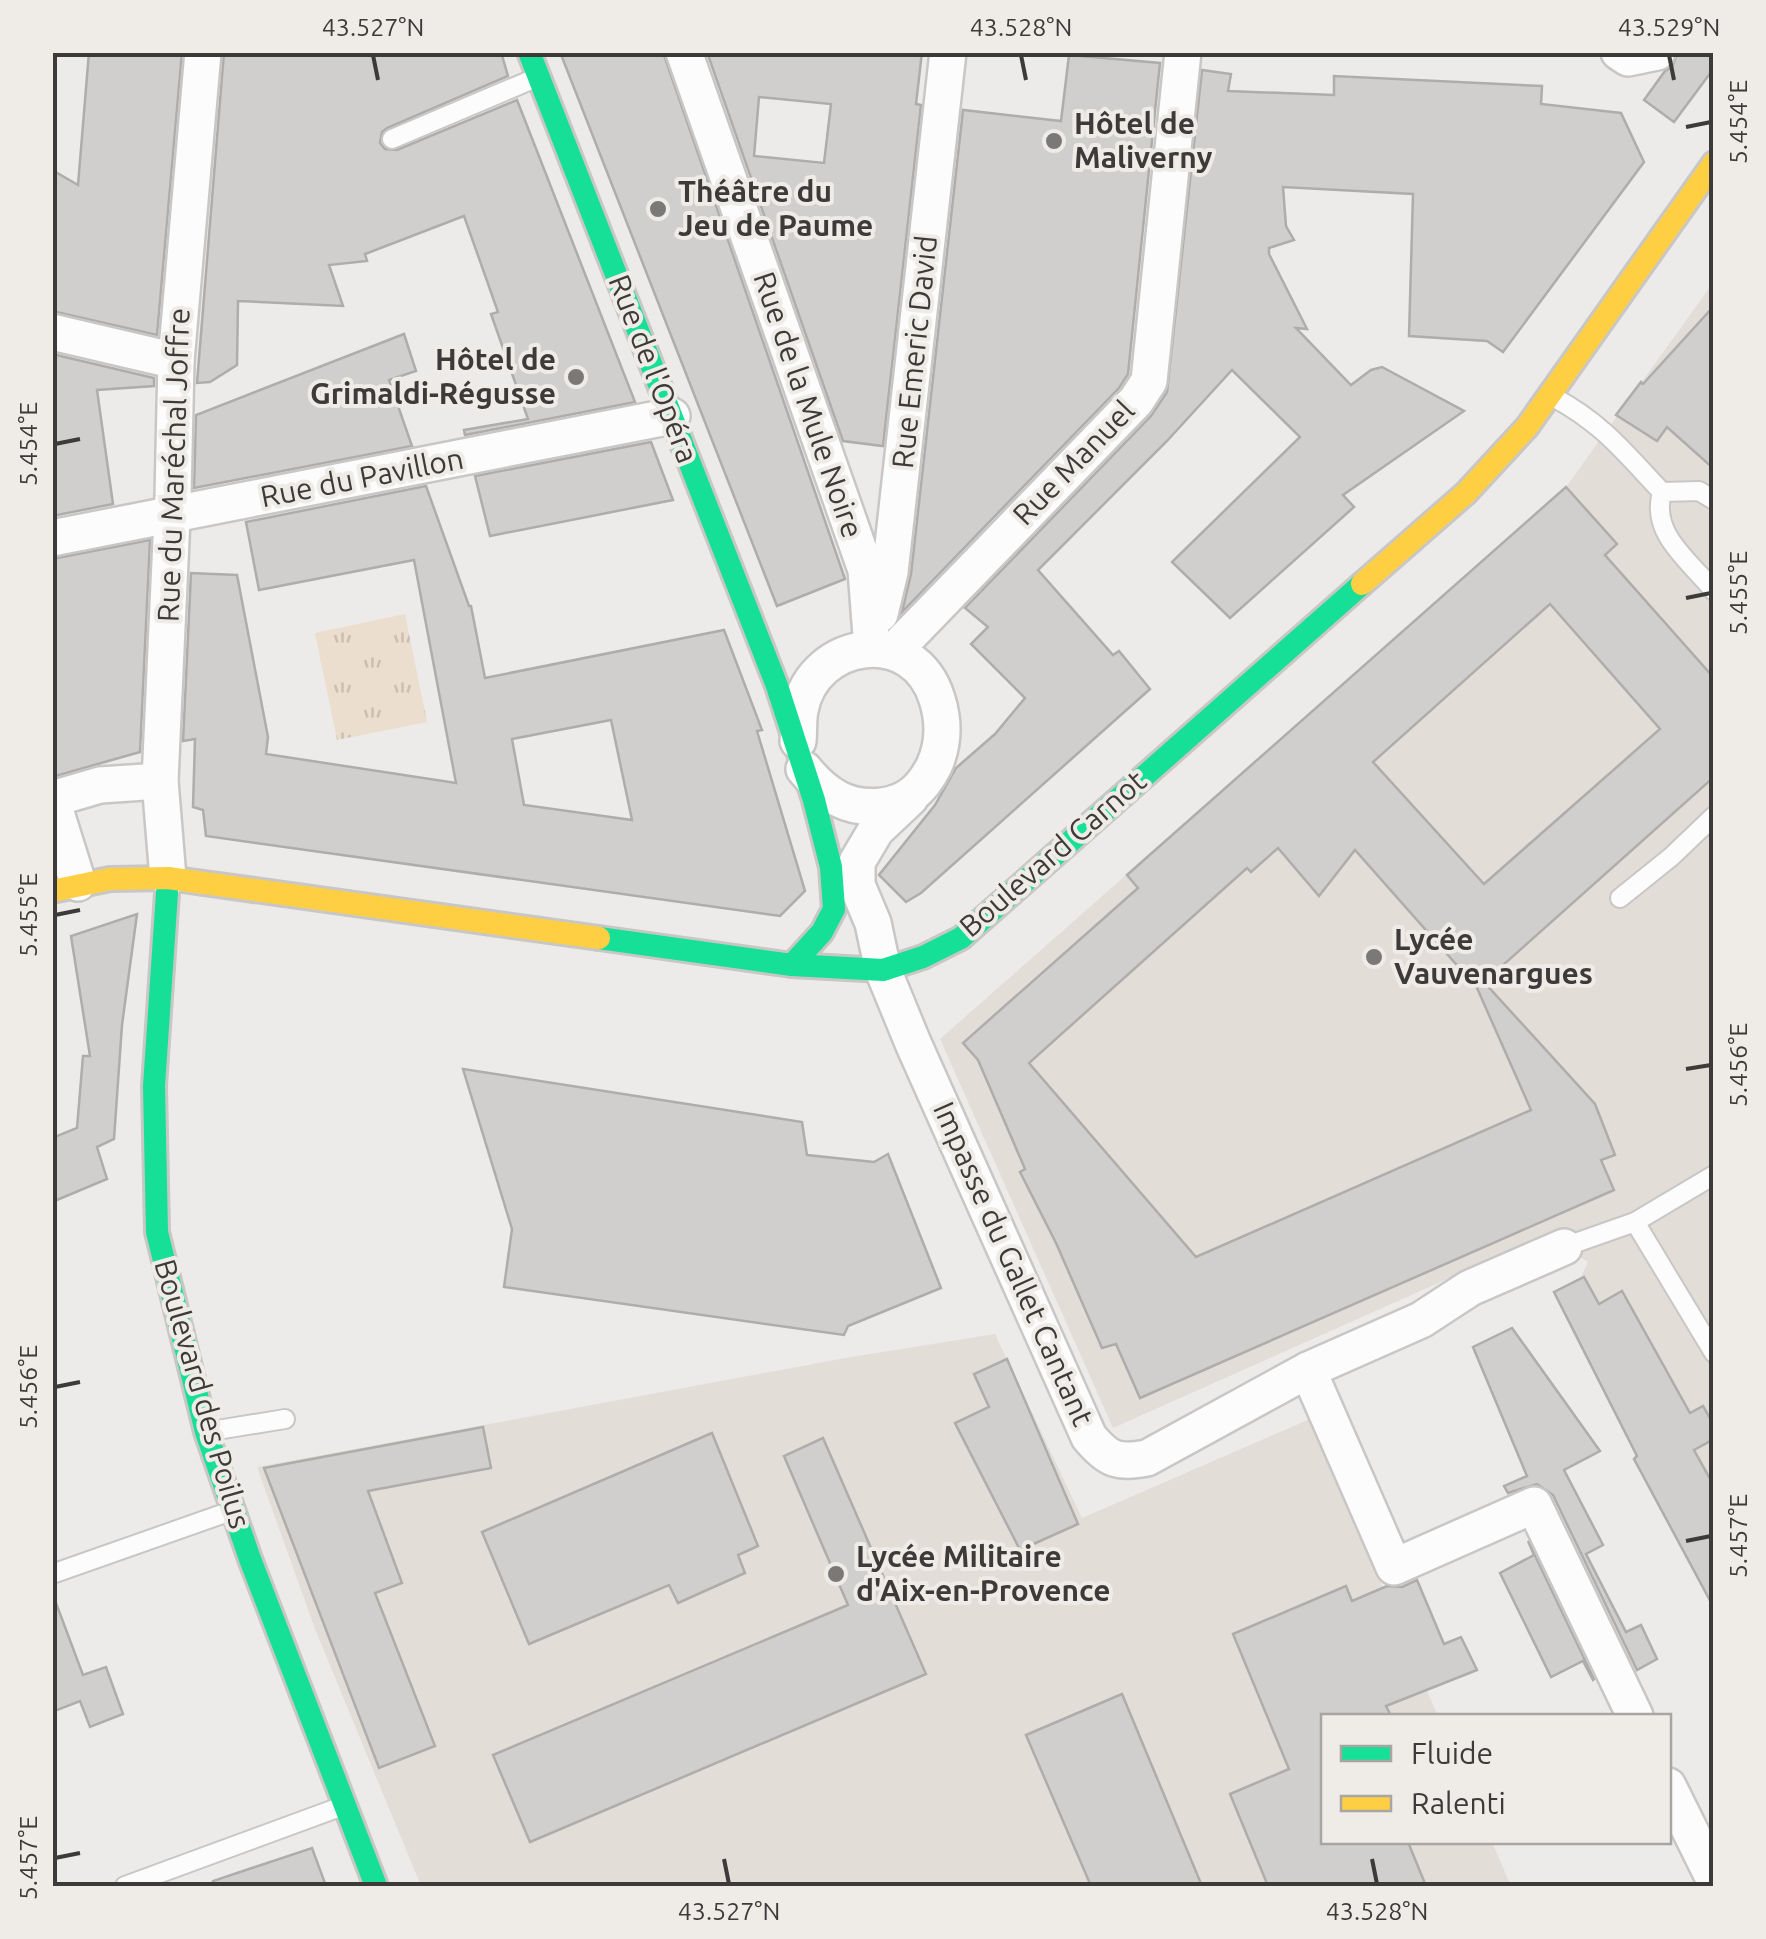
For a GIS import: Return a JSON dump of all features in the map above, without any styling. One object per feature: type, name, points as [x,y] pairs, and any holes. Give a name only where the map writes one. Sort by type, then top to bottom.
[{"type":"street","name":"Rue du Maréchal Joffre","points":[[168,878],[160,781],[176,361],[203,52]]},
{"type":"street","name":"Rue de l'Opéra","points":[[529,52],[776,686],[800,758],[836,884],[834,910],[823,930],[792,965]]},
{"type":"street","name":"Rue de la Mule Noire","points":[[684,52],[866,570],[883,650]]},
{"type":"street","name":"Rue Emeric David","points":[[883,650],[948,52]]},
{"type":"street","name":"Rue Manuel","points":[[883,650],[1136,401],[1148,381],[1182,52]]},
{"type":"street","points":[[1619,52],[1628,58],[1657,52]]},
{"type":"street","name":"Boulevard Carnot","points":[[160,781],[100,785],[52,799],[65,887],[124,876],[168,878],[792,965],[883,970],[923,957],[961,938],[1098,813],[1466,492],[1527,428],[1714,162]]},
{"type":"street","points":[[52,332],[176,361]]},
{"type":"street","name":"Rue du Pavillon","points":[[52,538],[672,416]]},
{"type":"street","points":[[883,970],[872,923],[857,885],[857,862],[876,830],[910,798],[924,784],[943,738],[942,713],[924,671],[911,658],[883,650],[855,651],[830,663],[812,682],[800,707],[800,758],[819,788],[841,802],[864,808],[910,798]]},
{"type":"street","name":"Boulevard des Poilus","points":[[168,878],[154,1086],[157,1232],[206,1432],[376,1886]]},
{"type":"street","name":"Impasse du Gallet Cantant","points":[[883,970],[1089,1437],[1102,1452],[1122,1462],[1148,1458],[1308,1370],[1421,1320],[1470,1288],[1564,1247]]},
{"type":"street","points":[[1308,1370],[1394,1567],[1534,1505],[1634,1714]]},
{"type":"street","points":[[1671,1792],[1714,1879]]},
{"type":"lane","points":[[392,139],[538,77]]},
{"type":"lane","points":[[1550,395],[1596,424],[1662,492],[1699,490],[1714,500]]},
{"type":"lane","points":[[1662,492],[1662,531],[1714,591]]},
{"type":"lane","points":[[1620,898],[1714,816]]},
{"type":"lane","points":[[1564,1247],[1635,1222],[1714,1175]]},
{"type":"lane","points":[[1635,1222],[1714,1353]]},
{"type":"lane","points":[[206,1432],[286,1418]]},
{"type":"lane","points":[[52,1574],[233,1511]]},
{"type":"lane","points":[[124,1886],[344,1805]]},
{"type":"shaded area","name":"Lycée Vauvenargues","points":[[1713,283],[1713,1486],[1675,1413],[1663,1418],[1585,1279],[1580,1279],[1588,1262],[1564,1247],[1555,1231],[1113,1428],[940,1039],[1566,487]]},
{"type":"shaded area","name":"Lycée Militaire d'Aix-en-Provence","points":[[995,1334],[1082,1518],[1310,1419],[1437,1714],[1321,1714],[1321,1844],[1493,1844],[1511,1886],[421,1886],[315,1629],[257,1467]]},
{"type":"green space","points":[[405,614],[427,722],[337,740],[315,633]]},
{"type":"building","points":[[89,52],[182,52],[157,335],[52,311],[52,170],[78,185]]},
{"type":"building","points":[[224,52],[501,52],[508,76],[387,128],[380,143],[385,149],[397,150],[517,100],[635,402],[465,435],[464,430],[528,419],[491,314],[498,312],[464,216],[365,254],[367,261],[329,265],[343,306],[238,301],[237,365],[210,382],[197,383]]},
{"type":"building","points":[[560,52],[663,52],[845,579],[777,606]]},
{"type":"building","points":[[707,52],[922,52],[916,104],[921,105],[883,446],[843,441]],"holes":[[[759,97],[831,104],[824,163],[754,156]]]},
{"type":"building","points":[[1678,52],[1714,52],[1714,68],[1674,122],[1644,100],[1672,67]]},
{"type":"building","points":[[1069,55],[1160,63],[1128,374],[1119,388],[902,612],[911,574],[963,110],[1061,121]]},
{"type":"building","points":[[1202,70],[1231,74],[1228,91],[1334,95],[1334,76],[1542,86],[1541,104],[1621,113],[1644,162],[1503,352],[1487,341],[1409,336],[1413,194],[1283,187],[1286,226],[1294,240],[1269,248],[1269,254],[1307,329],[1296,328],[1351,385],[1382,367],[1464,411],[1343,495],[1354,507],[1230,618],[1172,562],[1300,437],[1232,370],[1038,570],[1113,655],[1119,651],[1150,689],[921,893],[906,902],[879,875],[935,805],[956,768],[995,734],[1025,698],[971,644],[988,627],[965,608],[1151,416],[1167,392]]},
{"type":"building","points":[[1714,306],[1714,469],[1667,427],[1657,441],[1616,415],[1641,382]]},
{"type":"building","points":[[404,334],[416,371],[389,380],[412,446],[194,488],[196,415]]},
{"type":"building","points":[[52,354],[154,378],[154,386],[97,390],[113,504],[52,516]]},
{"type":"building","points":[[651,442],[673,500],[490,536],[475,476]]},
{"type":"building","points":[[426,486],[471,606],[485,678],[724,630],[762,730],[757,731],[805,891],[780,916],[206,836],[203,810],[193,807],[195,739],[183,741],[191,573],[237,575],[268,737],[266,754],[456,783],[414,560],[259,590],[246,522]],"holes":[[[611,720],[632,820],[524,805],[512,739]]]},
{"type":"building","points":[[1566,487],[1617,544],[1605,555],[1714,678],[1714,777],[1484,982],[1595,1104],[1615,1155],[1601,1160],[1614,1190],[1140,1398],[1116,1344],[1102,1348],[1020,1172],[1025,1169],[978,1060],[963,1043],[1138,888],[1127,875]],"holes":[[[1550,604],[1660,729],[1484,884],[1373,762]],[[1278,848],[1319,896],[1355,850],[1477,988],[1531,1110],[1196,1257],[1029,1063],[1247,868],[1251,872]]]},
{"type":"building","points":[[150,540],[140,752],[52,777],[52,559]]},
{"type":"building","points":[[137,914],[122,1025],[114,1139],[97,1147],[107,1179],[52,1202],[52,1138],[77,1128],[83,1056],[90,1056],[71,936]]},
{"type":"building","points":[[463,1069],[802,1122],[807,1155],[874,1162],[888,1154],[941,1288],[848,1326],[844,1335],[504,1287],[512,1229]]},
{"type":"building","points":[[1584,1277],[1599,1304],[1622,1291],[1690,1413],[1703,1406],[1714,1425],[1714,1439],[1694,1450],[1714,1486],[1714,1608],[1634,1459],[1637,1456],[1554,1292]]},
{"type":"building","points":[[1512,1328],[1600,1451],[1564,1470],[1603,1545],[1586,1554],[1626,1632],[1641,1625],[1657,1659],[1637,1670],[1553,1495],[1537,1484],[1508,1493],[1504,1486],[1527,1476],[1473,1347]]},
{"type":"building","points":[[1007,1359],[1078,1524],[1020,1550],[955,1423],[989,1407],[974,1374]]},
{"type":"building","points":[[483,1427],[491,1468],[368,1491],[402,1583],[375,1593],[435,1746],[379,1768],[264,1468]]},
{"type":"building","points":[[712,1433],[758,1546],[738,1555],[745,1573],[678,1603],[669,1585],[529,1644],[482,1532]]},
{"type":"building","points":[[823,1438],[926,1674],[530,1842],[493,1755],[848,1605],[784,1456]]},
{"type":"building","points":[[1528,1541],[1593,1680],[1583,1661],[1551,1677],[1500,1573],[1534,1555]]},
{"type":"building","points":[[1417,1580],[1444,1644],[1461,1637],[1477,1670],[1386,1706],[1390,1714],[1321,1714],[1321,1844],[1409,1844],[1426,1886],[1268,1886],[1230,1794],[1289,1769],[1233,1634],[1346,1586],[1352,1601],[1387,1586],[1402,1587]]},
{"type":"building","points":[[52,1603],[56,1603],[83,1675],[106,1667],[123,1714],[90,1727],[80,1701],[52,1712]]},
{"type":"building","points":[[1122,1694],[1202,1886],[1091,1886],[1026,1735]]},
{"type":"building","points":[[312,1848],[326,1886],[214,1886],[213,1881]]},
{"type":"traffic: fast","points":[[529,52],[777,686],[814,800],[831,867],[834,909],[822,932],[792,965]]},
{"type":"traffic: fast","points":[[599,938],[792,965],[883,970],[923,957],[961,938],[1362,584]]},
{"type":"traffic: fast","points":[[168,878],[154,1086],[157,1232],[206,1432],[250,1559],[376,1886]]},
{"type":"traffic: slow","points":[[1362,584],[1466,493],[1527,427],[1714,163]]},
{"type":"traffic: slow","points":[[52,891],[110,879],[168,878],[599,938]]},
{"type":"place","name":"Hôtel de Maliverny","points":[[1054,141]]},
{"type":"place","name":"Théâtre du Jeu de Paume","points":[[658,209]]},
{"type":"place","name":"Hôtel de Grimaldi-Régusse","points":[[576,377]]},
{"type":"place","name":"Lycée Vauvenargues","points":[[1374,957]]},
{"type":"place","name":"Lycée Militaire d'Aix-en-Provence","points":[[836,1574]]}]
